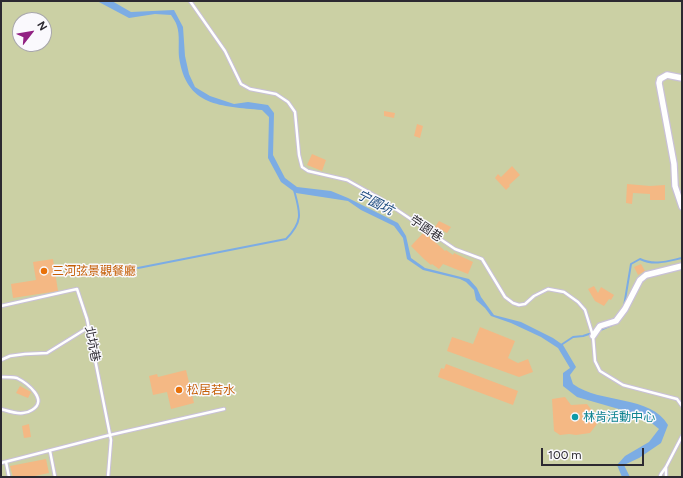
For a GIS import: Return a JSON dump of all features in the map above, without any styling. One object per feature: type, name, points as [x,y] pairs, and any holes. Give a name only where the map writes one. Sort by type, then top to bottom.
[{"type":"street","points":[[682,78],[667,75],[660,79],[658,83],[674,164],[675,186],[682,207]]},
{"type":"street","points":[[593,336],[600,326],[616,321],[625,309],[640,280],[646,275],[682,266]]},
{"type":"lane","name":"苧園巷","points":[[190,1],[225,51],[241,84],[250,89],[276,94],[288,102],[295,112],[299,155],[302,167],[308,171],[347,180],[381,199],[455,249],[482,259],[505,296],[513,303],[519,305],[525,304],[534,296],[548,289],[564,292],[578,302],[584,310],[593,336],[595,361],[600,371],[623,385],[677,399],[682,406]]},
{"type":"lane","name":"北坑巷","points":[[1,306],[77,289],[89,327],[110,436],[108,477]]},
{"type":"lane","points":[[1,360],[10,356],[47,353],[89,327]]},
{"type":"lane","points":[[1,377],[16,378],[25,383],[32,388],[37,395],[38,400],[34,409],[24,414],[1,409]]},
{"type":"lane","points":[[1,463],[224,408]]},
{"type":"lane","points":[[660,477],[682,436]]},
{"type":"lane","points":[[50,451],[55,477]]},
{"type":"lane","points":[[6,462],[9,477]]},
{"type":"lane","points":[[666,466],[666,477]]},
{"type":"green space","points":[[1,1],[682,1],[682,477],[1,477]]},
{"type":"water","points":[[97,1],[112,1],[131,12],[174,10],[183,27],[185,56],[189,74],[195,87],[210,96],[234,104],[248,102],[268,105],[274,113],[273,155],[285,178],[297,187],[331,191],[398,223],[406,236],[411,258],[425,268],[469,279],[477,288],[481,297],[494,315],[521,322],[553,338],[563,345],[576,367],[570,375],[573,384],[597,395],[638,404],[660,415],[668,425],[661,443],[639,458],[624,465],[630,477],[622,477],[617,465],[625,456],[649,442],[659,429],[643,416],[577,397],[563,386],[563,373],[570,368],[558,348],[541,337],[511,323],[491,316],[476,300],[474,290],[466,282],[460,279],[423,270],[407,259],[403,238],[394,226],[361,210],[348,201],[296,193],[281,182],[268,158],[269,117],[262,110],[220,105],[208,101],[198,95],[189,86],[183,73],[179,57],[178,30],[171,15],[155,14],[129,18]]},
{"type":"building","points":[[384,111],[395,113],[394,118],[384,116]]},
{"type":"building","points":[[417,124],[423,126],[420,138],[414,136]]},
{"type":"building","points":[[312,154],[326,160],[322,171],[307,165]]},
{"type":"building","points":[[512,166],[520,175],[509,185],[510,186],[506,190],[495,178],[498,174],[501,177]]},
{"type":"building","points":[[627,184],[650,186],[665,185],[665,200],[650,200],[650,194],[633,193],[632,204],[626,203]]},
{"type":"building","points":[[439,221],[451,227],[447,233],[435,227]]},
{"type":"building","points":[[424,232],[445,251],[446,250],[453,255],[454,253],[473,262],[468,274],[443,264],[439,269],[424,259],[411,246]]},
{"type":"building","name":"三河弦景觀餐廳","points":[[53,259],[58,291],[13,298],[11,284],[36,280],[33,262]]},
{"type":"building","points":[[641,264],[645,271],[638,275],[634,267]]},
{"type":"building","points":[[594,286],[598,293],[601,287],[614,295],[604,306],[595,301],[588,289]]},
{"type":"building","points":[[480,327],[515,341],[508,358],[518,363],[528,359],[533,372],[519,377],[447,351],[452,337],[473,344]]},
{"type":"building","points":[[446,364],[518,391],[513,405],[438,377],[441,368],[444,369]]},
{"type":"building","name":"松居若水","points":[[186,370],[194,403],[171,409],[167,392],[153,395],[149,376],[157,374],[158,377]]},
{"type":"building","points":[[20,386],[31,392],[28,398],[16,393]]},
{"type":"building","name":"林肯活動中心","points":[[565,397],[571,405],[587,404],[596,414],[597,424],[590,433],[560,435],[554,431],[552,399]]},
{"type":"building","points":[[29,424],[31,437],[24,438],[22,426]]},
{"type":"building","points":[[46,459],[49,473],[30,477],[13,477],[10,466]]},
{"type":"waterway","points":[[138,268],[286,239],[296,227],[299,216],[298,204],[294,190]]},
{"type":"waterway","points":[[624,306],[631,264],[640,259],[656,263],[682,258]]},
{"type":"waterway","points":[[598,331],[612,325]]},
{"type":"waterway","points":[[561,345],[573,337],[592,333]]},
{"type":"place","name":"三河弦景觀餐廳","points":[[44,271]]},
{"type":"place","name":"松居若水","points":[[179,390]]},
{"type":"place","name":"林肯活動中心","points":[[575,417]]},
{"type":"water label","name":"宁園坑","points":[[375,203]]}]
